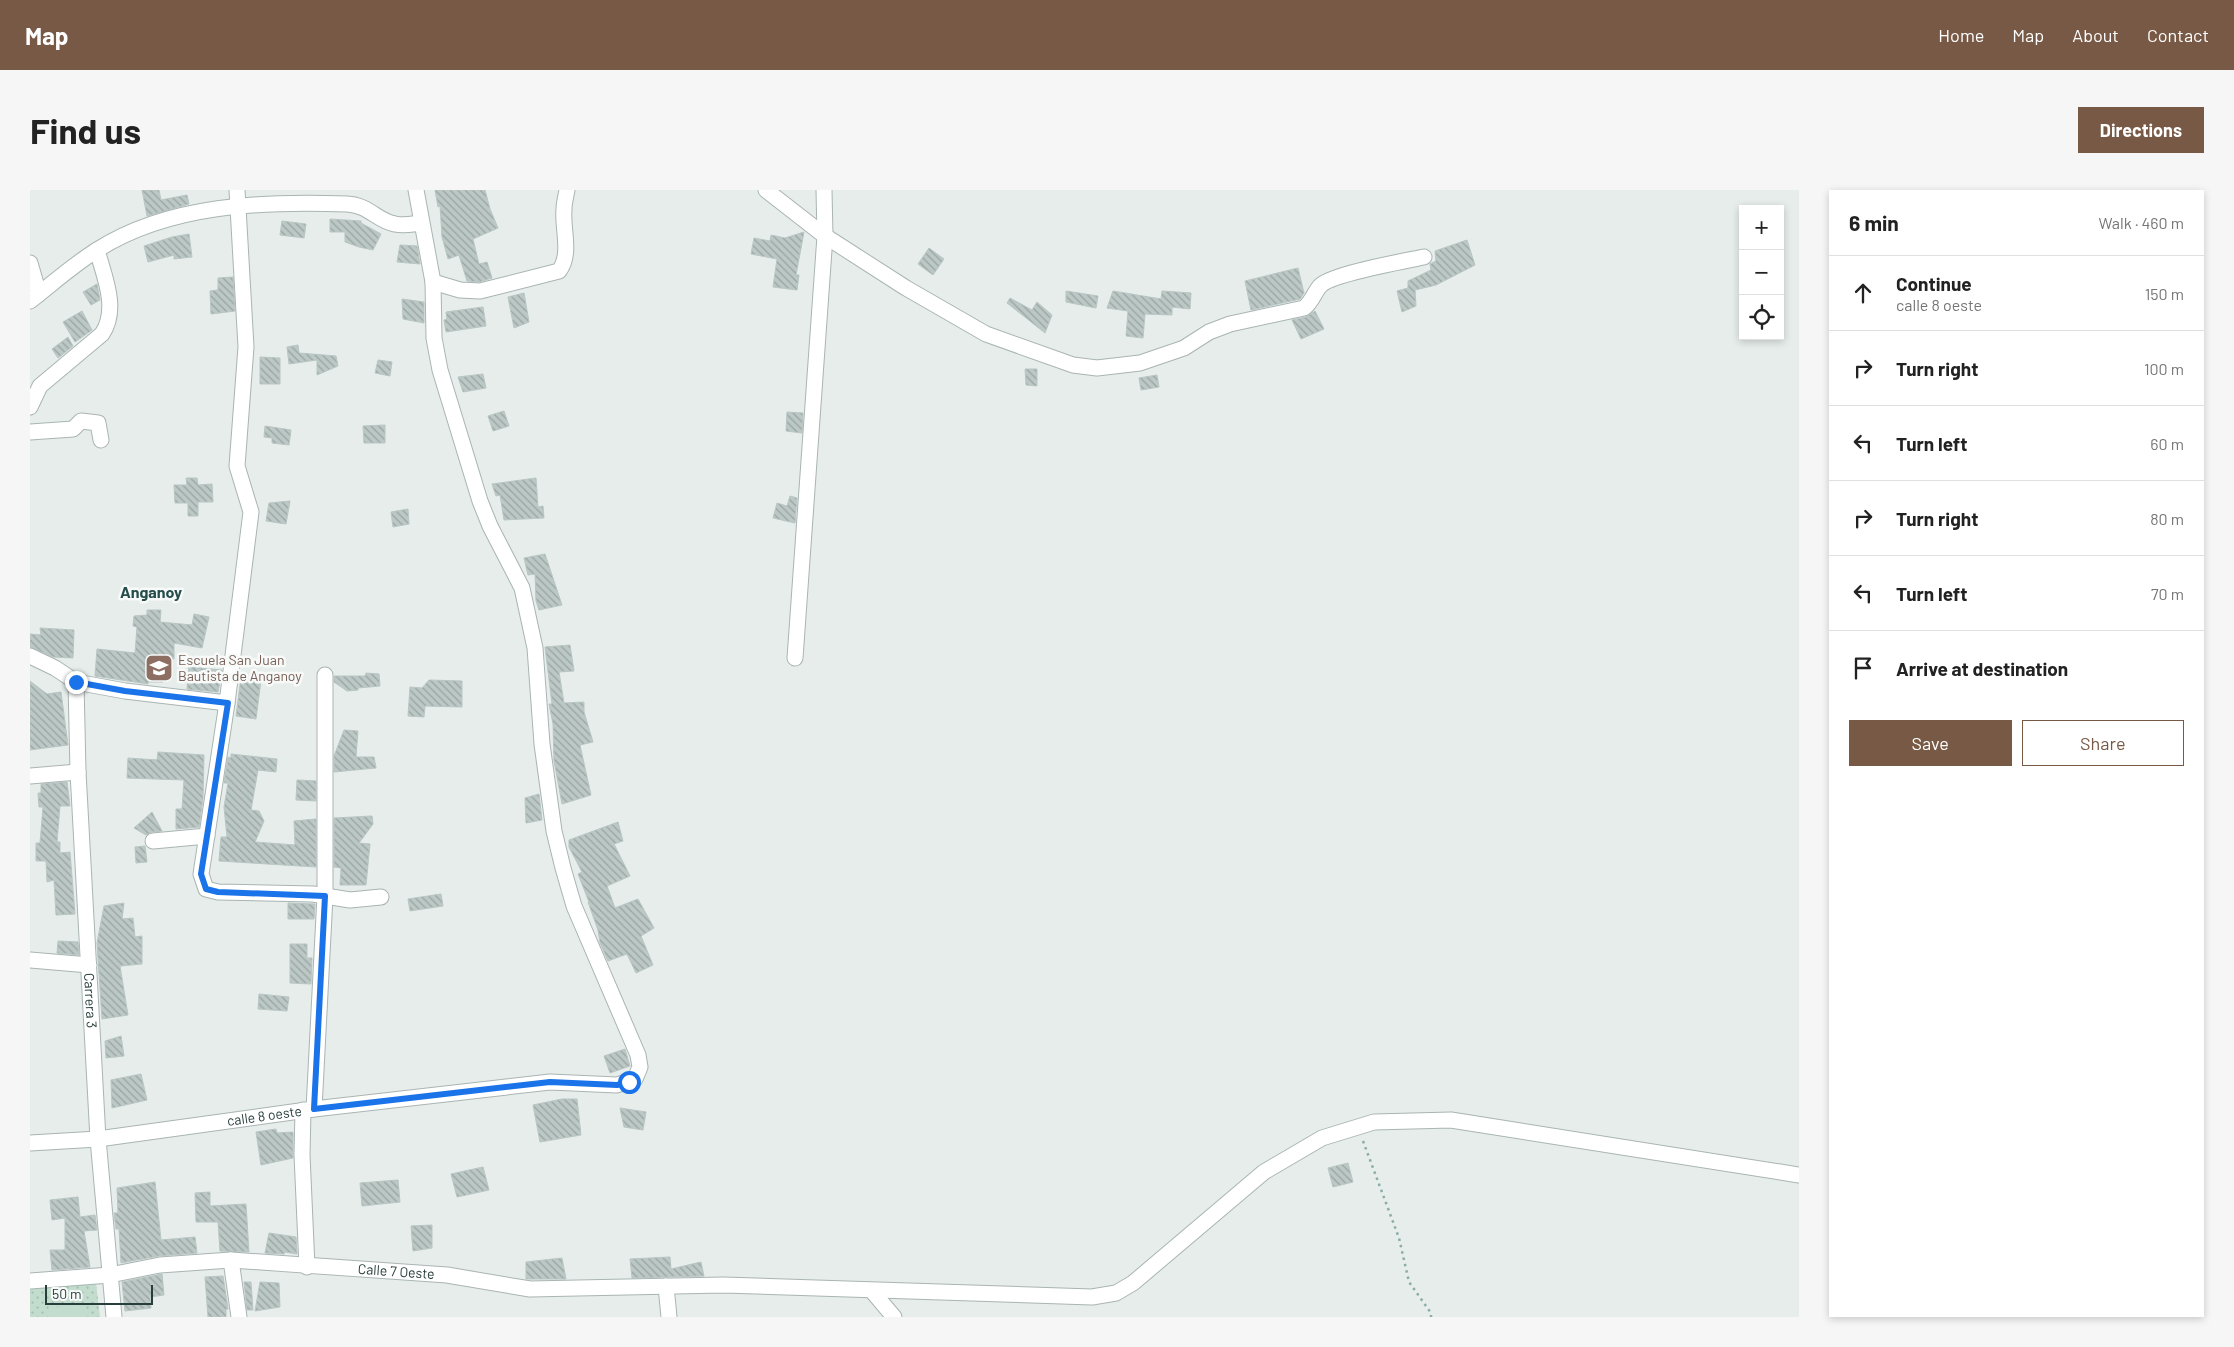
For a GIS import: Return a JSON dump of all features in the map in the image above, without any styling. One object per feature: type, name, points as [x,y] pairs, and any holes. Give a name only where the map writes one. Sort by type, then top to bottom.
[{"type":"street","points":[[237,190],[246,347],[237,466],[251,512],[228,703],[201,874],[206,889],[218,892],[325,896],[350,900],[381,897]]},
{"type":"street","points":[[416,190],[433,282],[460,290],[480,291],[560,271],[566,255],[564,210],[567,190]]},
{"type":"street","points":[[766,190],[825,236],[906,288],[986,334],[1073,365],[1096,368],[1140,363],[1164,356],[1184,348],[1209,332],[1230,324],[1304,308],[1310,303],[1320,286],[1330,281],[1380,266],[1424,258]]},
{"type":"street","points":[[796,658],[825,236],[824,190]]},
{"type":"street","points":[[34,297],[97,250],[141,229],[174,217],[238,206],[350,204],[372,211],[393,224],[421,223]]},
{"type":"street","points":[[30,407],[40,386],[102,334],[108,325],[110,299],[97,250]]},
{"type":"street","points":[[30,263],[34,297]]},
{"type":"street","name":"calle 8 oeste","points":[[30,1144],[98,1139],[308,1109],[550,1082],[617,1085],[635,1079],[640,1067],[638,1055],[574,906],[554,831],[542,744],[535,648],[522,588],[490,526],[480,501],[440,370],[434,338],[433,282]]},
{"type":"street","points":[[30,432],[73,428],[81,421],[98,423],[101,440]]},
{"type":"street","points":[[30,656],[55,668],[76,682],[142,693],[228,703]]},
{"type":"street","points":[[307,1267],[302,1155],[308,1109],[325,896],[325,675]]},
{"type":"street","name":"Carrera 3","points":[[76,682],[78,772],[98,1139],[114,1317]]},
{"type":"street","points":[[30,776],[78,772]]},
{"type":"street","points":[[153,841],[207,836]]},
{"type":"street","points":[[30,960],[89,966]]},
{"type":"street","name":"Calle 7 Oeste","points":[[30,1281],[110,1275],[160,1265],[231,1260],[307,1267],[447,1275],[530,1289],[666,1286],[761,1287],[1092,1297],[1116,1293],[1133,1283],[1264,1172],[1322,1138],[1374,1122],[1451,1120],[1799,1175]]},
{"type":"street","points":[[231,1260],[239,1317]]},
{"type":"street","points":[[666,1286],[669,1317]]},
{"type":"street","points":[[872,1291],[894,1317]]},
{"type":"path","points":[[1358,1127],[1399,1238],[1409,1282],[1431,1313],[1430,1317]]},
{"type":"green space","points":[[96,1283],[100,1317],[30,1317],[30,1289]]},
{"type":"green space","points":[[84,1304],[85,1317],[51,1317],[50,1308]]},
{"type":"building","points":[[142,190],[159,190],[161,200],[187,195],[189,204],[147,216]]},
{"type":"building","points":[[435,190],[485,190],[498,228],[473,239],[479,264],[487,262],[492,278],[479,282],[467,281],[459,255],[448,259],[442,237],[440,206],[438,207]]},
{"type":"building","points":[[330,219],[361,221],[361,223],[381,234],[373,250],[359,247],[345,242],[345,232],[330,232]]},
{"type":"building","points":[[282,221],[306,224],[304,238],[280,235]]},
{"type":"building","points":[[804,232],[796,275],[799,275],[797,290],[773,287],[777,259],[751,254],[754,238],[770,241],[771,235],[785,238]]},
{"type":"building","points":[[189,234],[192,257],[174,259],[174,255],[148,262],[144,246]]},
{"type":"building","points":[[1467,240],[1475,265],[1436,285],[1415,290],[1416,306],[1402,312],[1397,291],[1408,288],[1408,281],[1431,270],[1430,264],[1436,261],[1435,251]]},
{"type":"building","points":[[400,245],[417,246],[420,264],[397,262]]},
{"type":"building","points":[[929,248],[944,259],[933,275],[918,264]]},
{"type":"building","points":[[1298,268],[1304,293],[1300,299],[1251,310],[1245,281]]},
{"type":"building","points":[[233,277],[235,311],[211,314],[210,291],[218,290],[218,278]]},
{"type":"building","points":[[97,284],[100,300],[91,305],[83,292]]},
{"type":"building","points":[[1066,291],[1098,296],[1096,308],[1066,302]]},
{"type":"building","points":[[1113,291],[1161,299],[1162,291],[1191,293],[1190,309],[1172,307],[1172,315],[1145,314],[1143,338],[1126,336],[1128,311],[1107,308]]},
{"type":"building","points":[[524,293],[529,322],[514,328],[508,297]]},
{"type":"building","points":[[1010,298],[1032,310],[1037,302],[1052,315],[1045,333],[1007,303]]},
{"type":"building","points":[[402,299],[424,302],[424,323],[403,319]]},
{"type":"building","points":[[483,307],[486,326],[446,332],[444,320],[447,319],[446,312]]},
{"type":"building","points":[[82,311],[92,330],[75,342],[63,322]]},
{"type":"building","points":[[1315,311],[1324,329],[1301,339],[1292,320],[1306,317]]},
{"type":"building","points":[[68,337],[73,346],[58,358],[52,349]]},
{"type":"building","points":[[298,345],[299,353],[336,356],[338,366],[317,375],[317,360],[289,364],[287,347]]},
{"type":"building","points":[[260,357],[280,358],[280,384],[260,384]]},
{"type":"building","points":[[378,360],[392,362],[390,376],[375,373]]},
{"type":"building","points":[[1025,369],[1037,369],[1037,386],[1026,385]]},
{"type":"building","points":[[483,374],[486,388],[463,392],[458,377]]},
{"type":"building","points":[[1157,375],[1159,387],[1141,390],[1139,378]]},
{"type":"building","points":[[504,411],[509,426],[493,431],[488,416]]},
{"type":"building","points":[[787,412],[803,413],[802,433],[786,431]]},
{"type":"building","points":[[385,425],[385,443],[364,443],[363,426]]},
{"type":"building","points":[[265,426],[291,430],[289,445],[272,443],[272,438],[264,437]]},
{"type":"building","points":[[186,478],[197,478],[198,485],[212,484],[213,502],[198,502],[198,516],[188,516],[188,503],[175,503],[174,485],[187,485]]},
{"type":"building","points":[[536,478],[538,507],[543,506],[544,518],[504,520],[500,495],[496,496],[492,484]]},
{"type":"building","points":[[790,496],[797,498],[795,523],[773,518],[777,503],[787,506]]},
{"type":"building","points":[[290,501],[286,524],[266,521],[269,503]]},
{"type":"building","points":[[408,509],[409,524],[393,527],[391,512]]},
{"type":"building","points":[[545,554],[562,605],[539,610],[536,601],[535,574],[528,575],[524,558]]},
{"type":"building","points":[[147,610],[161,610],[160,622],[192,625],[194,614],[209,617],[202,648],[174,643],[174,659],[155,660],[163,682],[148,682],[148,684],[95,676],[97,649],[135,653],[137,627],[133,626],[134,616],[147,615]]},
{"type":"building","points":[[40,628],[74,630],[73,658],[53,657],[30,647],[30,634],[41,635]]},
{"type":"building","points":[[570,645],[574,671],[559,672],[564,703],[584,702],[584,712],[593,742],[580,745],[591,795],[562,804],[554,761],[553,724],[549,704],[552,704],[545,647]]},
{"type":"building","points":[[189,667],[222,670],[218,692],[187,689]]},
{"type":"building","points":[[366,673],[379,674],[380,686],[347,691],[334,682],[334,676],[365,676]]},
{"type":"building","points":[[241,677],[261,680],[256,719],[236,716]]},
{"type":"building","points":[[429,680],[462,681],[462,707],[425,706],[424,717],[408,716],[410,687],[422,688]]},
{"type":"building","points":[[30,681],[47,694],[61,692],[68,745],[30,750]]},
{"type":"building","points":[[344,730],[358,731],[356,757],[374,757],[376,768],[334,772],[334,756]]},
{"type":"building","points":[[158,752],[204,755],[203,798],[199,827],[176,829],[176,809],[182,809],[184,780],[127,778],[128,758],[157,760]]},
{"type":"building","points":[[231,754],[277,759],[276,772],[258,770],[251,810],[259,811],[264,821],[255,842],[295,845],[294,821],[316,819],[316,867],[219,861],[221,837],[227,837],[224,807],[228,783],[224,783],[228,757],[231,758]]},
{"type":"building","points":[[297,780],[316,781],[316,801],[296,800]]},
{"type":"building","points":[[67,782],[70,806],[60,806],[57,842],[60,842],[60,853],[70,852],[75,914],[56,915],[54,880],[47,882],[46,861],[36,861],[36,843],[40,843],[43,807],[39,807],[38,793],[41,793],[41,784]]},
{"type":"building","points":[[539,794],[542,820],[526,823],[525,798]]},
{"type":"building","points":[[152,812],[162,831],[146,835],[134,828]]},
{"type":"building","points":[[372,816],[373,824],[359,843],[370,844],[366,885],[340,885],[341,868],[334,867],[334,818]]},
{"type":"building","points":[[618,822],[623,841],[614,844],[630,876],[607,886],[615,908],[638,899],[654,928],[641,936],[653,965],[636,973],[627,954],[608,961],[600,943],[598,930],[578,874],[582,872],[569,847],[569,840]]},
{"type":"building","points":[[145,846],[147,862],[136,863],[135,847]]},
{"type":"building","points":[[441,894],[443,906],[410,911],[408,899]]},
{"type":"building","points":[[124,903],[122,919],[133,918],[135,937],[142,936],[142,964],[120,966],[128,1015],[102,1019],[97,943],[104,906]]},
{"type":"building","points":[[288,903],[315,904],[314,919],[288,919]]},
{"type":"building","points":[[58,941],[78,942],[79,955],[57,953]]},
{"type":"building","points":[[290,944],[307,944],[307,958],[312,958],[311,984],[290,983]]},
{"type":"building","points":[[259,994],[289,997],[287,1011],[258,1009]]},
{"type":"building","points":[[121,1036],[124,1056],[106,1058],[105,1041]]},
{"type":"building","points":[[625,1049],[630,1066],[610,1073],[604,1056]]},
{"type":"building","points":[[141,1074],[147,1100],[112,1108],[111,1080]]},
{"type":"building","points":[[562,1099],[577,1099],[581,1135],[540,1142],[533,1105]]},
{"type":"building","points":[[620,1108],[646,1112],[643,1130],[624,1127]]},
{"type":"building","points":[[276,1129],[277,1133],[293,1132],[293,1158],[261,1165],[256,1132]]},
{"type":"building","points":[[1348,1163],[1353,1182],[1333,1187],[1328,1168]]},
{"type":"building","points":[[483,1167],[489,1190],[457,1197],[451,1174]]},
{"type":"building","points":[[398,1180],[400,1202],[362,1206],[360,1183]]},
{"type":"building","points":[[155,1182],[161,1240],[195,1237],[197,1253],[158,1256],[121,1263],[119,1229],[116,1229],[114,1213],[118,1213],[117,1188]]},
{"type":"building","points":[[210,1192],[210,1206],[246,1204],[249,1252],[220,1251],[218,1222],[196,1222],[195,1193]]},
{"type":"building","points":[[78,1197],[80,1217],[95,1215],[97,1230],[84,1231],[90,1267],[52,1270],[50,1250],[65,1250],[65,1218],[52,1220],[50,1200]]},
{"type":"building","points":[[432,1225],[432,1248],[413,1251],[411,1226]]},
{"type":"building","points":[[269,1233],[296,1237],[297,1254],[285,1252],[284,1254],[265,1253]]},
{"type":"building","points":[[670,1257],[671,1269],[701,1262],[704,1276],[632,1278],[630,1259]]},
{"type":"building","points":[[562,1258],[566,1279],[526,1279],[526,1262]]},
{"type":"building","points":[[162,1274],[164,1295],[150,1297],[151,1308],[125,1311],[122,1282]]},
{"type":"building","points":[[223,1276],[228,1309],[226,1309],[226,1317],[208,1317],[205,1277]]},
{"type":"building","points":[[244,1282],[251,1282],[253,1310],[247,1310]]},
{"type":"building","points":[[260,1282],[279,1283],[280,1307],[255,1311]]},
{"type":"place","name":"Escuela San Juan Bautista de Anganoy","points":[[159,668]]},
{"type":"district","name":"Anganoy","points":[[151,592]]},
{"type":"route","points":[[76,682],[125,691],[228,703],[201,874],[206,889],[218,892],[313,894],[325,896],[314,1109],[550,1082],[617,1085],[629,1082]]}]
